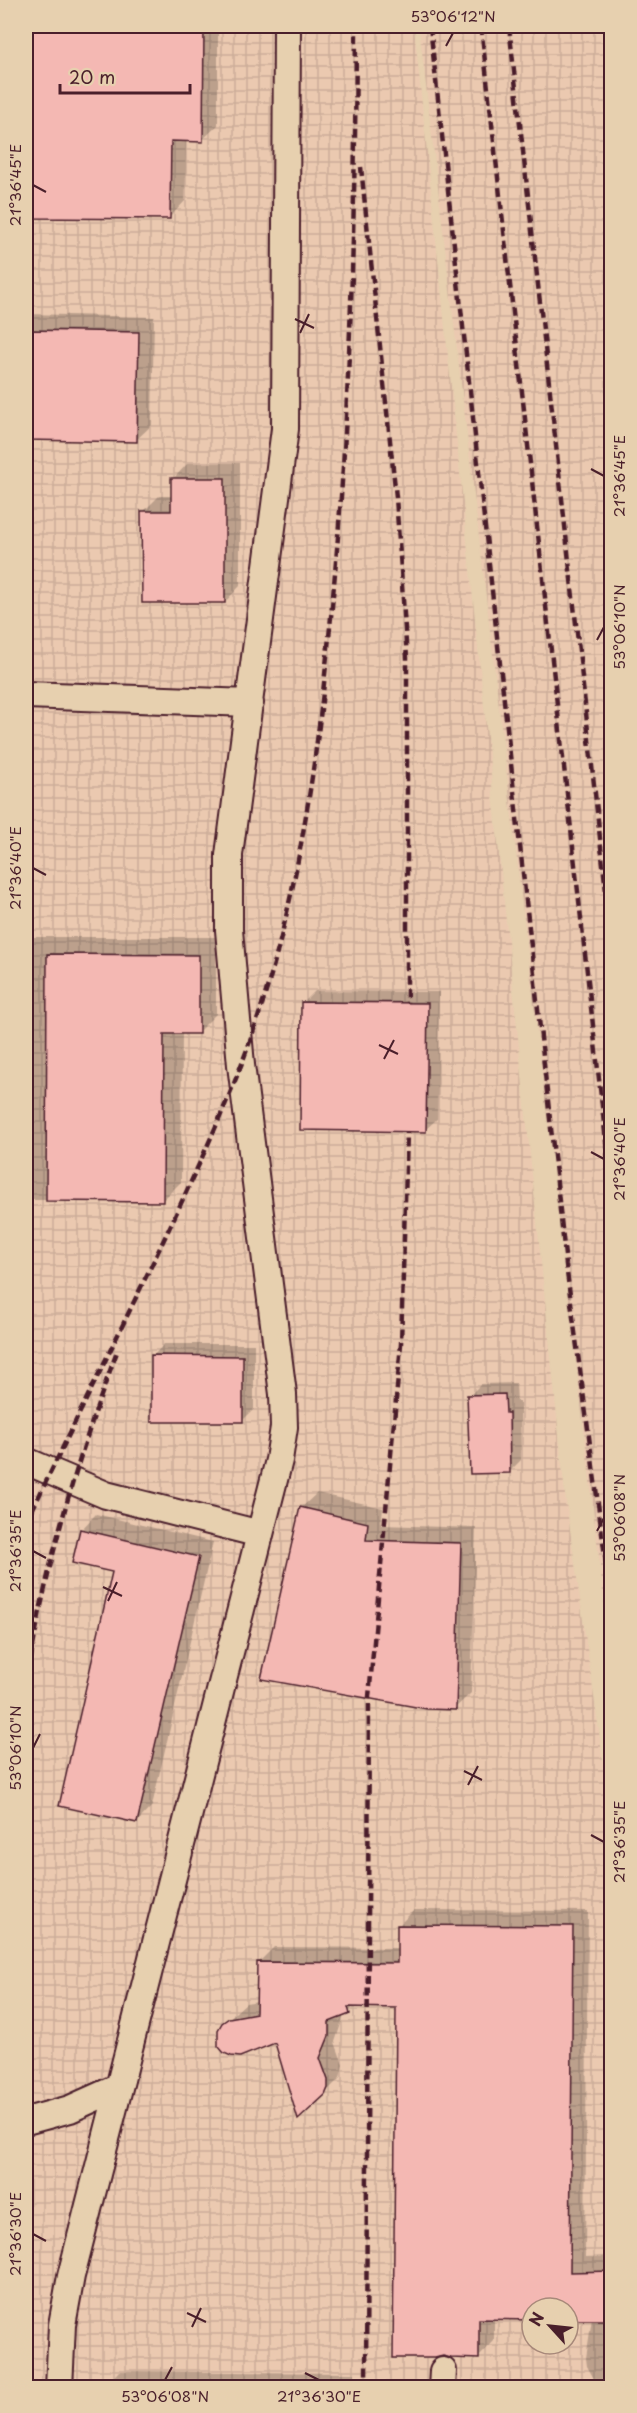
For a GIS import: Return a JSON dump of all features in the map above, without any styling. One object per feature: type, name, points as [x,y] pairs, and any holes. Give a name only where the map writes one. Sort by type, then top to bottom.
[{"type":"lane","points":[[59,2388],[62,2325],[69,2286],[279,1460],[284,1427],[281,1382],[241,1065],[229,930],[229,855],[285,429],[287,26]]},
{"type":"lane","points":[[26,695],[250,703]]},
{"type":"lane","points":[[26,1461],[106,1496],[260,1534]]},
{"type":"lane","points":[[26,2121],[70,2109],[119,2087]]},
{"type":"shaded area","points":[[26,26],[414,26],[565,1495],[611,1815],[611,2387],[26,2388]]},
{"type":"shaded area","points":[[419,26],[611,26],[611,1660]]},
{"type":"building","points":[[26,26],[204,26],[203,142],[171,141],[170,219],[26,218]]},
{"type":"building","points":[[26,330],[139,332],[137,442],[26,440]]},
{"type":"building","points":[[171,478],[225,478],[225,603],[142,603],[141,511],[171,511]]},
{"type":"building","points":[[47,954],[199,955],[199,1034],[164,1034],[163,1202],[46,1201]]},
{"type":"building","points":[[301,1002],[428,1003],[426,1132],[300,1130]]},
{"type":"building","points":[[151,1355],[243,1356],[243,1422],[151,1422]]},
{"type":"building","points":[[505,1394],[506,1413],[509,1413],[510,1473],[470,1474],[467,1395]]},
{"type":"building","points":[[300,1507],[368,1523],[366,1540],[461,1543],[456,1710],[427,1709],[261,1679]]},
{"type":"building","points":[[80,1529],[199,1557],[137,1823],[59,1806],[112,1572],[72,1563]]},
{"type":"building","points":[[397,1925],[573,1926],[570,2272],[612,2271],[612,2320],[580,2320],[580,2296],[520,2296],[520,2320],[479,2319],[479,2359],[443,2356],[393,2358],[396,2008],[348,2007],[350,2014],[329,2022],[329,2036],[320,2058],[328,2080],[328,2088],[325,2095],[298,2120],[275,2043],[240,2057],[231,2056],[224,2053],[218,2046],[218,2030],[229,2018],[256,2013],[257,1962],[397,1963]]},
{"type":"railway","points":[[26,1523],[164,1240],[227,1101],[266,991],[292,888],[318,732],[337,551],[350,326],[356,26]]},
{"type":"railway","points":[[430,26],[566,1265],[612,1608]]},
{"type":"railway","points":[[481,26],[612,1195]]},
{"type":"railway","points":[[509,26],[612,945]]},
{"type":"railway","points":[[361,167],[396,497],[407,658],[407,1003]]},
{"type":"railway","points":[[366,2388],[369,1697],[401,1344],[407,1132]]},
{"type":"railway","points":[[26,1687],[42,1601],[63,1517],[88,1434],[117,1352]]}]
